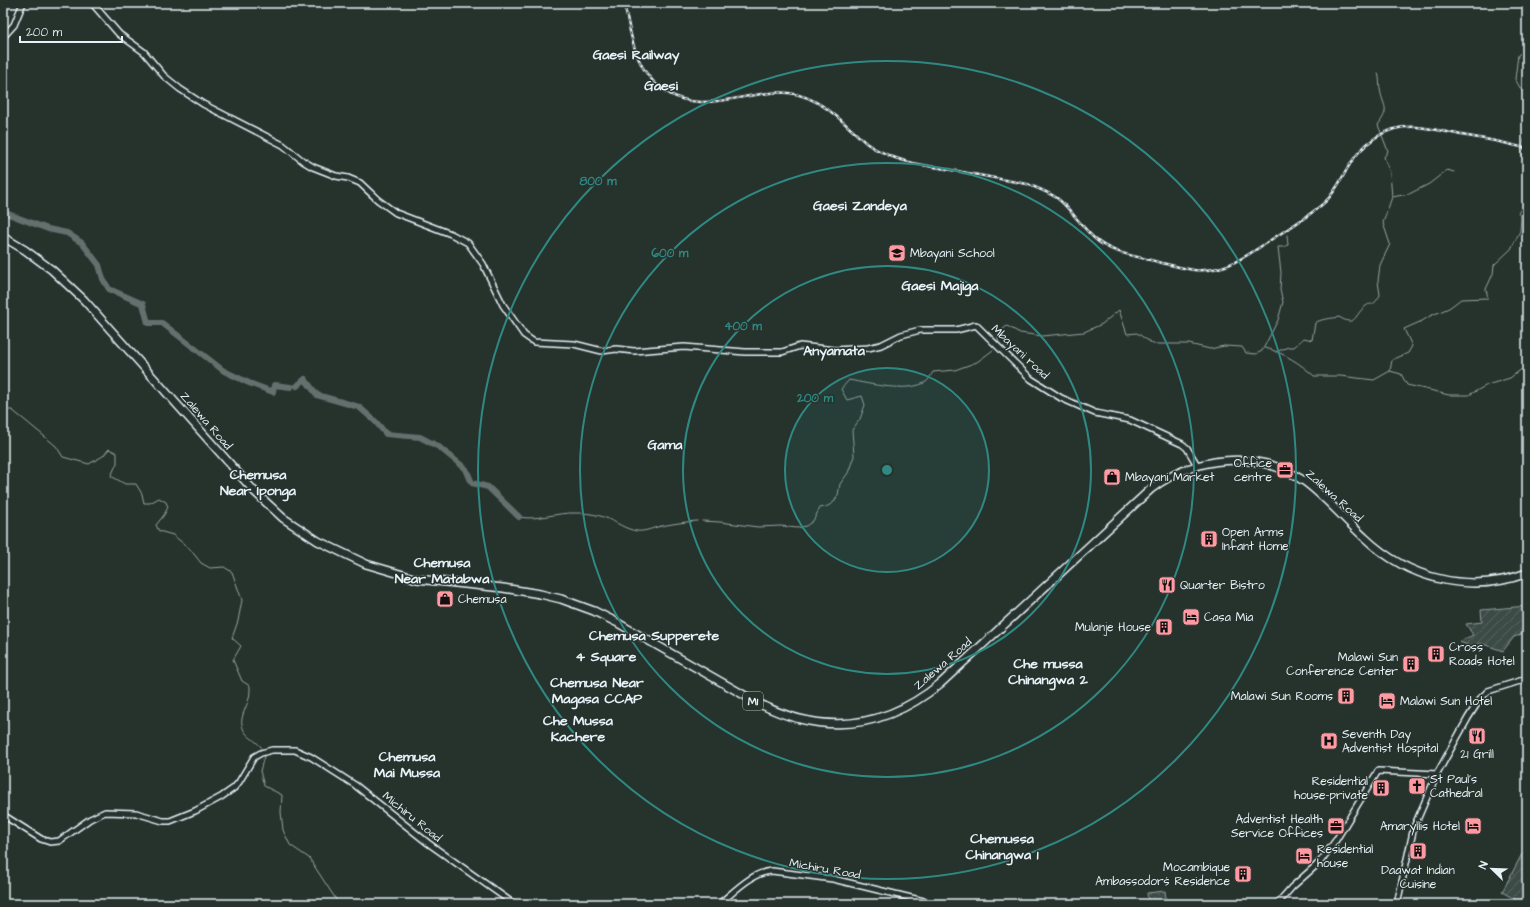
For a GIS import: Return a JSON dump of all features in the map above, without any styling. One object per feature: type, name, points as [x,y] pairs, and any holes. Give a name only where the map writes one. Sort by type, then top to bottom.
[{"type":"highway","name":"Zalewa Road","points":[[3,237],[25,250],[52,270],[84,300],[262,500],[283,518],[318,541],[366,564],[418,579],[520,590],[550,596],[580,606],[616,622],[777,713],[806,721],[836,724],[875,719],[892,714],[928,693],[1140,498],[1161,481],[1179,471],[1216,461],[1235,460],[1256,462],[1276,467],[1293,475],[1316,490],[1365,538],[1390,558],[1403,566],[1432,577],[1451,581],[1481,583],[1516,577],[1527,573]]},
{"type":"street","points":[[3,37],[14,25],[23,3]]},
{"type":"street","name":"Mbayani road","points":[[92,3],[119,34],[144,52],[164,76],[180,89],[203,104],[283,145],[303,161],[336,176],[360,182],[378,200],[396,213],[451,234],[468,243],[483,264],[503,305],[526,336],[537,343],[574,344],[602,351],[616,349],[634,351],[684,347],[745,352],[782,352],[800,346],[835,350],[868,348],[901,335],[920,330],[961,329],[976,325],[1022,370],[1048,391],[1060,398],[1095,413],[1130,420],[1182,444],[1187,448],[1197,465]]},
{"type":"street","points":[[1397,904],[1414,827],[1437,774],[1480,699],[1494,689],[1525,678]]},
{"type":"street","name":"Michiru Road","points":[[3,815],[41,839],[50,842],[59,841],[90,819],[104,812],[136,813],[163,821],[170,821],[195,811],[228,792],[240,782],[254,757],[261,752],[272,750],[295,750],[311,757],[355,785],[428,843],[514,904]]},
{"type":"street","points":[[1277,904],[1292,887],[1320,862],[1336,840],[1378,771],[1437,774]]},
{"type":"street","name":"Michiru Road","points":[[719,904],[753,878],[765,872],[772,871],[838,880],[936,904]]},
{"type":"shaded area","points":[[1527,606],[1527,627],[1520,635],[1514,637],[1503,651],[1480,643],[1474,647],[1459,642],[1473,635],[1466,624],[1482,622],[1481,610]]},
{"type":"shaded area","points":[[1522,854],[1527,857],[1527,904],[1523,904],[1502,892]]},
{"type":"shaded area","points":[[1165,891],[1166,899],[1148,901],[1147,893]]},
{"type":"waterway","points":[[1527,48],[1518,55],[1515,79],[1525,96],[1527,105]]},
{"type":"waterway","points":[[1276,352],[1288,347],[1294,347],[1304,338],[1312,340],[1315,323],[1318,321],[1339,317],[1349,321],[1355,319],[1362,309],[1369,304],[1375,303],[1380,295],[1378,281],[1380,265],[1390,244],[1383,223],[1392,197],[1390,173],[1384,157],[1388,151],[1378,125],[1385,111],[1378,73]]},
{"type":"waterway","points":[[1527,135],[1522,146],[1522,155],[1527,167]]},
{"type":"waterway","points":[[1392,197],[1409,194],[1429,184],[1447,170],[1454,172]]},
{"type":"waterway","points":[[1390,371],[1392,360],[1408,353],[1412,346],[1404,329],[1449,308],[1461,299],[1488,298],[1486,289],[1493,274],[1494,265],[1511,249],[1520,231],[1521,217],[1518,213],[1525,203],[1523,189],[1527,175]]},
{"type":"waterway","points":[[3,212],[48,229],[67,233],[82,243],[99,265],[103,279],[109,289],[143,304],[148,323],[162,323],[224,371],[273,392],[274,385],[291,387]]},
{"type":"waterway","points":[[998,343],[998,333],[1007,326],[1020,333],[1042,336],[1084,332],[1102,324],[1119,310],[1127,334],[1137,333],[1153,344],[1189,344],[1210,349],[1224,346],[1242,347],[1246,353],[1256,354],[1262,351],[1278,320],[1283,302],[1280,290],[1281,273],[1278,247],[1288,245],[1287,235]]},
{"type":"waterway","points":[[1265,348],[1278,352],[1291,359],[1314,376],[1340,376],[1374,380],[1390,371],[1401,374],[1407,385],[1438,392]]},
{"type":"waterway","points":[[702,521],[758,527],[781,526],[797,528],[806,526],[813,521],[820,508],[828,506],[834,502],[838,495],[840,484],[848,473],[854,456],[852,430],[860,419],[865,405],[862,396],[847,400],[841,389],[849,380],[888,387],[909,387],[926,382],[933,372],[955,370],[977,362],[993,350]]},
{"type":"waterway","points":[[1440,393],[1449,395],[1469,395],[1487,385],[1510,378],[1523,368],[1527,369]]},
{"type":"waterway","points":[[297,386],[305,379],[317,395],[359,407],[376,422],[386,434],[420,437],[439,447],[466,469],[472,483],[488,487],[519,517]]},
{"type":"waterway","points":[[3,410],[12,410],[56,446],[63,457],[89,464],[103,456],[109,449],[117,453],[117,463],[111,476],[125,484],[136,484],[142,494],[144,503],[150,503],[159,498],[166,502],[168,507],[156,525],[159,531],[173,535],[190,549],[201,563],[210,568],[224,567],[232,572],[242,600],[238,621],[232,638],[241,646],[233,660],[242,681],[250,686],[248,702],[243,715],[242,723],[245,732],[263,750]]},
{"type":"waterway","points":[[519,517],[534,518],[569,513],[587,514],[602,517],[628,529],[639,531],[672,524],[697,521]]},
{"type":"waterway","points":[[265,753],[260,771],[264,786],[282,795],[281,812],[283,830],[290,845],[309,858],[339,904]]},
{"type":"railway","points":[[624,3],[635,50],[645,71],[662,89],[677,97],[692,101],[708,102],[773,93],[789,93],[807,98],[816,102],[839,118],[873,148],[888,155],[917,164],[1027,184],[1057,198],[1067,207],[1094,238],[1108,248],[1133,256],[1194,270],[1213,269],[1237,261],[1310,214],[1325,202],[1335,190],[1350,164],[1359,152],[1375,138],[1394,129],[1402,127],[1428,128],[1527,149]]},
{"type":"place","name":"Mbayani School","points":[[897,253]]},
{"type":"place","name":"Office centre","points":[[1285,470]]},
{"type":"place","name":"Mbayani Market","points":[[1112,477]]},
{"type":"place","name":"Open Arms Infant Home","points":[[1209,539]]},
{"type":"place","name":"Quarter Bistro","points":[[1167,585]]},
{"type":"place","name":"Chemusa","points":[[445,599]]},
{"type":"place","name":"Casa Mia","points":[[1191,617]]},
{"type":"place","name":"Mulanje House","points":[[1164,627]]},
{"type":"place","name":"Cross Roads Hotel","points":[[1436,654]]},
{"type":"place","name":"Malawi Sun Conference Center","points":[[1411,664]]},
{"type":"place","name":"Malawi Sun Rooms","points":[[1346,696]]},
{"type":"place","name":"Malawi Sun Hotel","points":[[1387,701]]},
{"type":"place","name":"21 Grill","points":[[1477,736]]},
{"type":"place","name":"Seventh Day Adventist Hospital","points":[[1329,741]]},
{"type":"place","name":"St Paul's Cathedral","points":[[1417,786]]},
{"type":"place","name":"Residential house-private","points":[[1381,788]]},
{"type":"place","name":"Adventist Health Service Offices","points":[[1336,826]]},
{"type":"place","name":"Amaryllis Hotel","points":[[1473,826]]},
{"type":"place","name":"Daawat Indian Cuisine","points":[[1418,851]]},
{"type":"place","name":"Residential house","points":[[1304,856]]},
{"type":"place","name":"Mocambique Ambassodorś Residence","points":[[1243,874]]},
{"type":"district","name":"Gaesi Railway","points":[[636,55]]},
{"type":"district","name":"Gaesi","points":[[661,86]]},
{"type":"district","name":"Gaesi Zandeya","points":[[860,206]]},
{"type":"district","name":"Gaesi Majiga","points":[[940,286]]},
{"type":"district","name":"Anyamata","points":[[834,351]]},
{"type":"district","name":"Gama","points":[[665,445]]},
{"type":"district","name":"Chemusa Near Iponga","points":[[258,484]]},
{"type":"district","name":"Chemusa Near Matabwa","points":[[442,572]]},
{"type":"district","name":"Chemusa Supperete","points":[[654,636]]},
{"type":"district","name":"4 Square","points":[[606,657]]},
{"type":"district","name":"Che mussa Chinangwa 2","points":[[1048,672]]},
{"type":"district","name":"Chemusa Near Magasa CCAP","points":[[597,692]]},
{"type":"district","name":"Che Mussa Kachere","points":[[578,730]]},
{"type":"district","name":"Chemusa Mai Mussa","points":[[407,766]]},
{"type":"district","name":"Chemussa Chinangwa 1","points":[[1002,848]]}]
